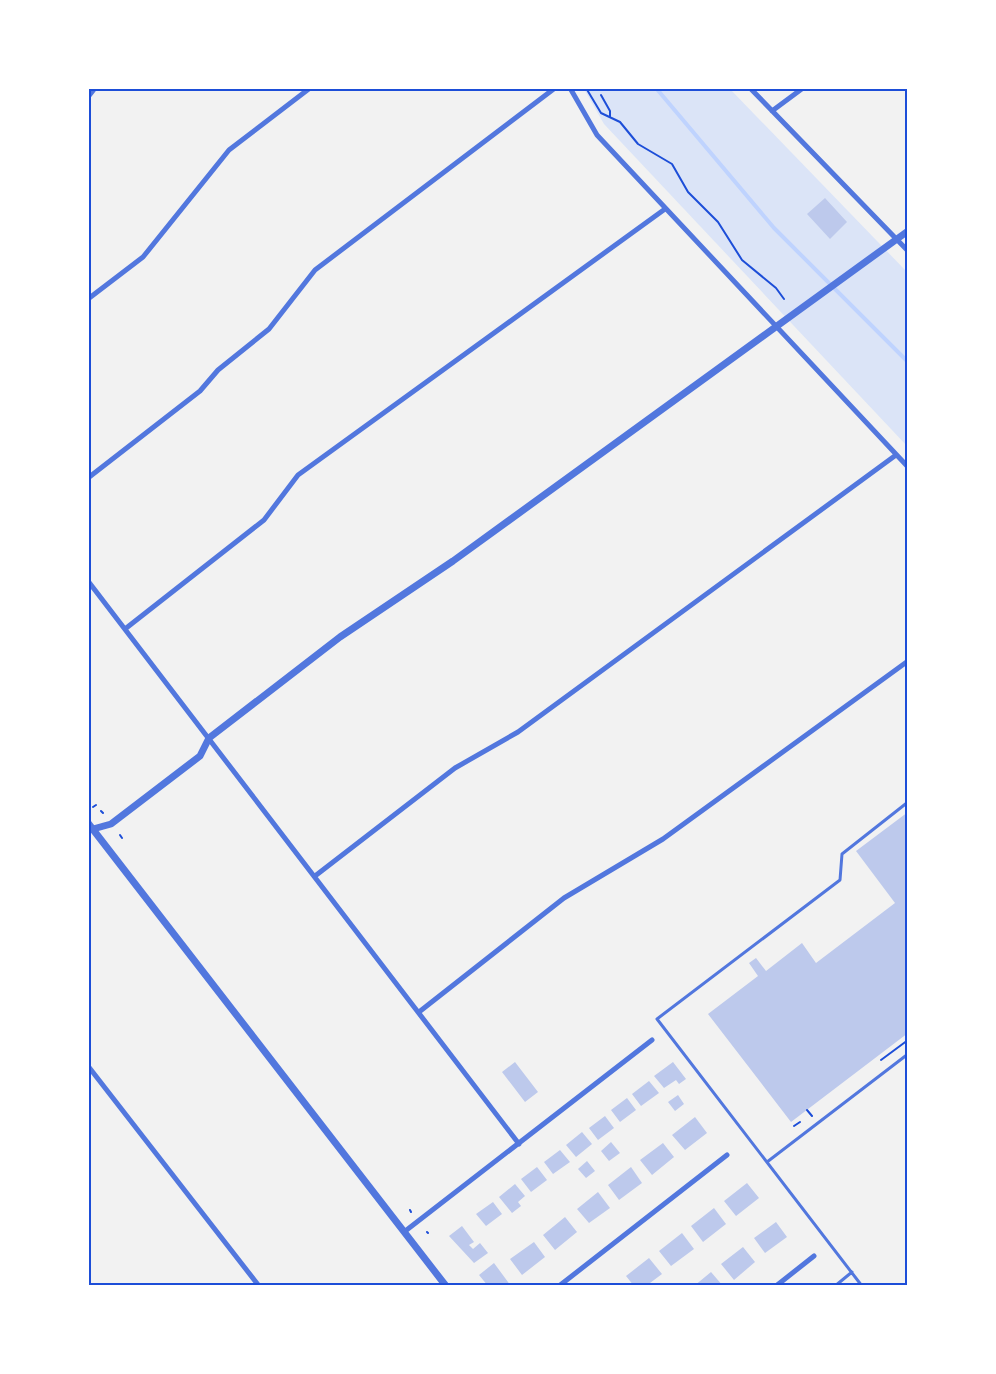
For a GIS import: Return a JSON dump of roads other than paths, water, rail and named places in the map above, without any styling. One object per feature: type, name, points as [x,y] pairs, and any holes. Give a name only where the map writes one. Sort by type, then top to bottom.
[{"type":"street","points":[[88,97],[95,88]]},
{"type":"street","points":[[88,299],[142,257],[230,150],[310,88]]},
{"type":"street","points":[[88,478],[200,391],[218,370],[269,329],[315,270],[555,88]]},
{"type":"street","points":[[570,88],[597,135],[774,327],[908,467]]},
{"type":"street","points":[[750,88],[908,251]]},
{"type":"street","points":[[772,111],[803,88]]},
{"type":"street","points":[[125,628],[264,520],[298,475],[665,209]]},
{"type":"street","points":[[446,1286],[90,828],[111,824],[200,756],[209,738],[340,637],[453,561],[908,231]]},
{"type":"street","points":[[315,876],[455,768],[518,732],[896,455]]},
{"type":"street","points":[[88,581],[519,1144]]},
{"type":"street","points":[[418,1012],[564,897],[663,839],[908,661]]},
{"type":"street","points":[[404,1232],[652,1040]]},
{"type":"street","points":[[88,1066],[259,1286]]},
{"type":"street","points":[[559,1286],[727,1155]]},
{"type":"street","points":[[776,1286],[814,1256]]},
{"type":"lane","points":[[862,1286],[657,1019],[840,880],[842,855],[908,802]]},
{"type":"lane","points":[[767,1162],[908,1054]]},
{"type":"lane","points":[[835,1286],[852,1272]]},
{"type":"waterway","points":[[656,88],[774,228],[908,362]]}]
